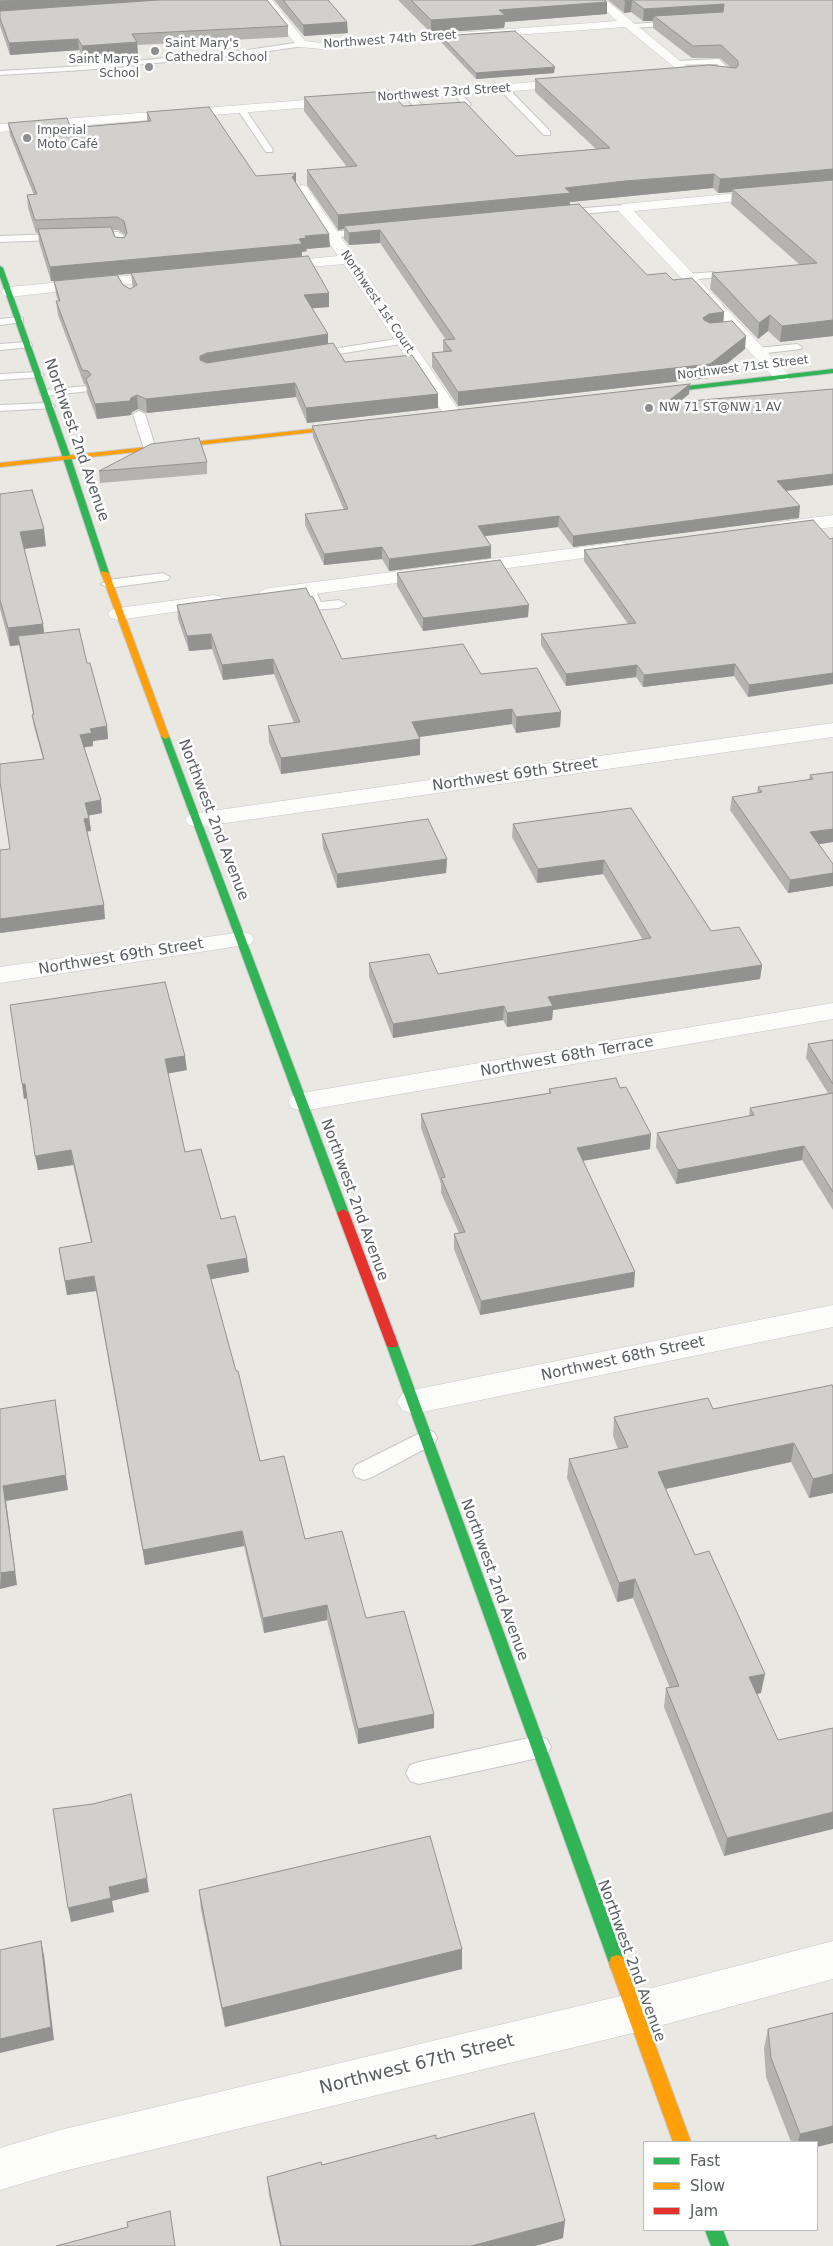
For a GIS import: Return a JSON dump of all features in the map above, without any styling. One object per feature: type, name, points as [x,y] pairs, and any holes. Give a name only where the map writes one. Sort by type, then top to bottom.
[{"type":"street","points":[[266,0],[301,44]]},
{"type":"street","points":[[599,0],[631,25],[680,70]]},
{"type":"street","name":"Northwest 74th Street","points":[[301,44],[322,46],[631,25]]},
{"type":"street","points":[[637,78],[680,70]]},
{"type":"street","name":"Northwest 73rd Street","points":[[0,128],[589,82]]},
{"type":"street","points":[[623,208],[833,188]]},
{"type":"street","name":"Northwest 1st Court","points":[[301,189],[453,415]]},
{"type":"street","points":[[623,208],[782,377]]},
{"type":"street","points":[[260,267],[349,259]]},
{"type":"street","name":"Northwest 2nd Avenue","points":[[0,268],[67,458],[118,614],[242,939],[413,1402],[633,2013],[682,2141]]},
{"type":"street","points":[[9,292],[125,287],[181,275]]},
{"type":"street","name":"Northwest 71st Street","points":[[637,394],[833,371]]},
{"type":"street","points":[[0,465],[365,425]]},
{"type":"street","points":[[764,530],[833,521]]},
{"type":"street","points":[[118,614],[635,547]]},
{"type":"street","name":"Northwest 69th Street","points":[[197,820],[833,730]]},
{"type":"street","name":"Northwest 69th Street","points":[[0,975],[242,939]]},
{"type":"street","name":"Northwest 68th Terrace","points":[[302,1102],[833,1011]]},
{"type":"street","name":"Northwest 68th Street","points":[[413,1402],[833,1316]]},
{"type":"street","name":"Northwest 67th Street","points":[[0,2168],[60,2151],[633,2013],[833,1960]]},
{"type":"street","points":[[714,2231],[720,2246]]},
{"type":"lane","points":[[631,25],[690,22]]},
{"type":"lane","points":[[0,73],[84,68],[248,52],[301,44]]},
{"type":"lane","points":[[680,70],[718,61],[732,76],[716,75]]},
{"type":"lane","points":[[504,88],[547,133]]},
{"type":"lane","points":[[409,96],[418,106],[425,109],[451,110],[461,108],[467,104],[456,92]]},
{"type":"lane","points":[[241,109],[269,150]]},
{"type":"lane","points":[[546,214],[623,208]]},
{"type":"lane","points":[[332,235],[377,231]]},
{"type":"lane","points":[[0,239],[118,234],[121,247]]},
{"type":"lane","points":[[688,277],[714,275]]},
{"type":"lane","points":[[0,322],[19,320]]},
{"type":"lane","points":[[718,331],[737,329]]},
{"type":"lane","points":[[301,357],[403,341]]},
{"type":"lane","points":[[0,347],[28,345]]},
{"type":"lane","points":[[758,351],[797,347]]},
{"type":"lane","points":[[0,378],[38,375]]},
{"type":"lane","points":[[44,393],[85,389]]},
{"type":"lane","points":[[0,408],[49,406]]},
{"type":"lane","points":[[139,414],[150,449]]},
{"type":"lane","points":[[108,584],[163,577]]},
{"type":"lane","points":[[308,589],[317,607],[339,604]]},
{"type":"lane","points":[[364,1471],[426,1438]]},
{"type":"lane","points":[[419,1773],[538,1747]]},
{"type":"building","points":[[158,0],[267,0],[288,26],[132,34],[137,42],[82,46],[78,39],[9,43],[0,18],[0,11]]},
{"type":"building","points":[[283,0],[328,0],[347,22],[303,25]]},
{"type":"building","points":[[411,0],[605,0],[607,2],[499,10],[505,15],[431,20]]},
{"type":"building","points":[[632,0],[833,0],[833,169],[720,179],[714,174],[625,181],[565,188],[571,193],[338,215],[307,170],[357,166],[304,97],[389,91],[403,106],[465,102],[516,156],[610,148],[535,79],[709,65],[736,68],[738,66],[738,61],[721,45],[693,46],[654,16],[723,12],[724,4],[644,9]]},
{"type":"building","points":[[515,31],[555,67],[476,73],[441,36]]},
{"type":"building","points":[[209,107],[256,176],[296,173],[292,177],[329,234],[305,236],[306,238],[299,239],[302,244],[50,267],[38,229],[111,227],[115,237],[124,238],[127,233],[124,221],[117,217],[35,220],[27,195],[37,194],[8,123],[67,118],[71,128],[151,121],[147,112]]},
{"type":"building","points":[[833,180],[833,320],[782,326],[770,315],[759,323],[712,273],[817,263],[732,189]]},
{"type":"building","points":[[579,204],[647,275],[666,273],[673,280],[692,278],[724,312],[709,314],[703,318],[704,320],[710,323],[732,321],[746,336],[710,364],[458,392],[432,353],[452,351],[443,340],[455,339],[380,230],[349,233],[344,226]]},
{"type":"building","points":[[308,256],[329,293],[304,295],[328,334],[207,353],[200,356],[200,360],[207,363],[333,343],[345,362],[412,355],[438,394],[306,408],[295,383],[146,399],[137,395],[131,398],[130,401],[95,404],[86,379],[91,375],[88,371],[82,370],[56,301],[60,301],[54,281],[117,275],[123,285],[130,289],[137,285],[131,273]]},
{"type":"building","points":[[690,384],[666,403],[833,389],[833,474],[777,481],[800,506],[573,536],[559,516],[478,526],[491,546],[389,559],[382,547],[324,554],[305,514],[348,509],[312,426]]},
{"type":"building","points":[[199,438],[207,462],[99,471],[151,444]]},
{"type":"building","points":[[32,490],[44,529],[20,532],[43,624],[8,628],[0,600],[0,494]]},
{"type":"building","points":[[813,520],[830,539],[833,538],[833,673],[749,685],[735,664],[644,675],[637,665],[566,674],[541,634],[636,623],[584,550]]},
{"type":"building","points":[[500,560],[529,605],[423,618],[397,573]]},
{"type":"building","points":[[306,588],[310,596],[313,597],[342,659],[463,644],[481,674],[537,668],[561,712],[516,717],[512,709],[412,722],[420,739],[281,758],[268,726],[300,722],[273,659],[222,665],[211,634],[187,636],[177,605]]},
{"type":"building","points":[[79,629],[87,663],[90,663],[107,726],[90,729],[92,733],[80,735],[101,800],[85,803],[89,818],[84,819],[104,905],[0,919],[0,850],[10,849],[0,782],[0,764],[44,759],[32,715],[34,714],[18,636]]},
{"type":"building","points":[[833,772],[833,829],[810,832],[833,864],[833,873],[790,880],[732,797],[762,792],[758,787],[813,779],[810,775]]},
{"type":"building","points":[[631,808],[711,931],[739,927],[762,965],[548,997],[553,1006],[507,1013],[504,1006],[393,1024],[369,963],[429,954],[438,974],[651,938],[604,860],[538,869],[513,824]]},
{"type":"building","points":[[428,819],[447,859],[337,874],[322,834]]},
{"type":"building","points":[[165,982],[185,1056],[165,1059],[185,1152],[201,1149],[221,1219],[235,1216],[247,1258],[207,1265],[236,1371],[238,1371],[260,1461],[284,1456],[305,1539],[342,1531],[366,1618],[404,1611],[434,1714],[358,1729],[327,1605],[263,1618],[242,1531],[143,1550],[94,1276],[65,1281],[59,1248],[92,1242],[71,1150],[35,1156],[25,1084],[22,1084],[10,1005]]},
{"type":"building","points":[[833,1040],[833,1084],[808,1044]]},
{"type":"building","points":[[616,1078],[620,1088],[626,1087],[651,1134],[577,1148],[635,1272],[481,1301],[454,1234],[465,1232],[441,1178],[445,1177],[421,1114],[551,1093],[549,1089]]},
{"type":"building","points":[[833,1093],[833,1192],[804,1146],[678,1170],[657,1133],[754,1115],[750,1108]]},
{"type":"building","points":[[832,1385],[833,1474],[813,1479],[794,1443],[658,1472],[695,1555],[709,1551],[765,1674],[749,1677],[778,1740],[833,1728],[833,1812],[727,1838],[666,1688],[679,1686],[635,1579],[619,1583],[569,1459],[628,1447],[614,1417],[708,1398],[713,1409]]},
{"type":"building","points":[[55,1400],[66,1475],[3,1486],[15,1571],[0,1573],[0,1409]]},
{"type":"building","points":[[131,1794],[147,1878],[109,1887],[111,1898],[68,1908],[53,1809],[93,1804]]},
{"type":"building","points":[[430,1836],[462,1949],[222,2008],[199,1890]]},
{"type":"building","points":[[41,1941],[51,2027],[0,2039],[0,1950]]},
{"type":"building","points":[[833,2013],[833,2126],[800,2134],[771,2058],[768,2029]]},
{"type":"building","points":[[534,2113],[565,2221],[471,2246],[281,2246],[267,2177],[321,2162],[322,2165],[436,2135],[436,2139]]},
{"type":"building","points":[[170,2211],[175,2246],[56,2246],[128,2227],[127,2222]]},
{"type":"railway","points":[[502,156],[609,146]]},
{"type":"railway","points":[[282,178],[320,175]]},
{"type":"railway","points":[[0,202],[41,199]]},
{"type":"traffic: fast","points":[[0,268],[67,458],[105,573]]},
{"type":"traffic: fast","points":[[652,392],[833,371]]},
{"type":"traffic: fast","points":[[165,736],[343,1213]]},
{"type":"traffic: fast","points":[[392,1344],[617,1963]]},
{"type":"traffic: fast","points":[[714,2231],[720,2246]]},
{"type":"traffic: slow","points":[[0,465],[349,427]]},
{"type":"traffic: slow","points":[[105,573],[165,736]]},
{"type":"traffic: slow","points":[[617,1963],[682,2141]]},
{"type":"traffic: jam","points":[[343,1213],[392,1344]]},
{"type":"place","name":"Saint Mary's Cathedral School","points":[[155,51]]},
{"type":"place","name":"Saint Marys School","points":[[149,67]]},
{"type":"place","name":"Imperial Moto Café","points":[[27,138]]},
{"type":"place","name":"NW 71 ST@NW 1 AV","points":[[649,408]]}]
